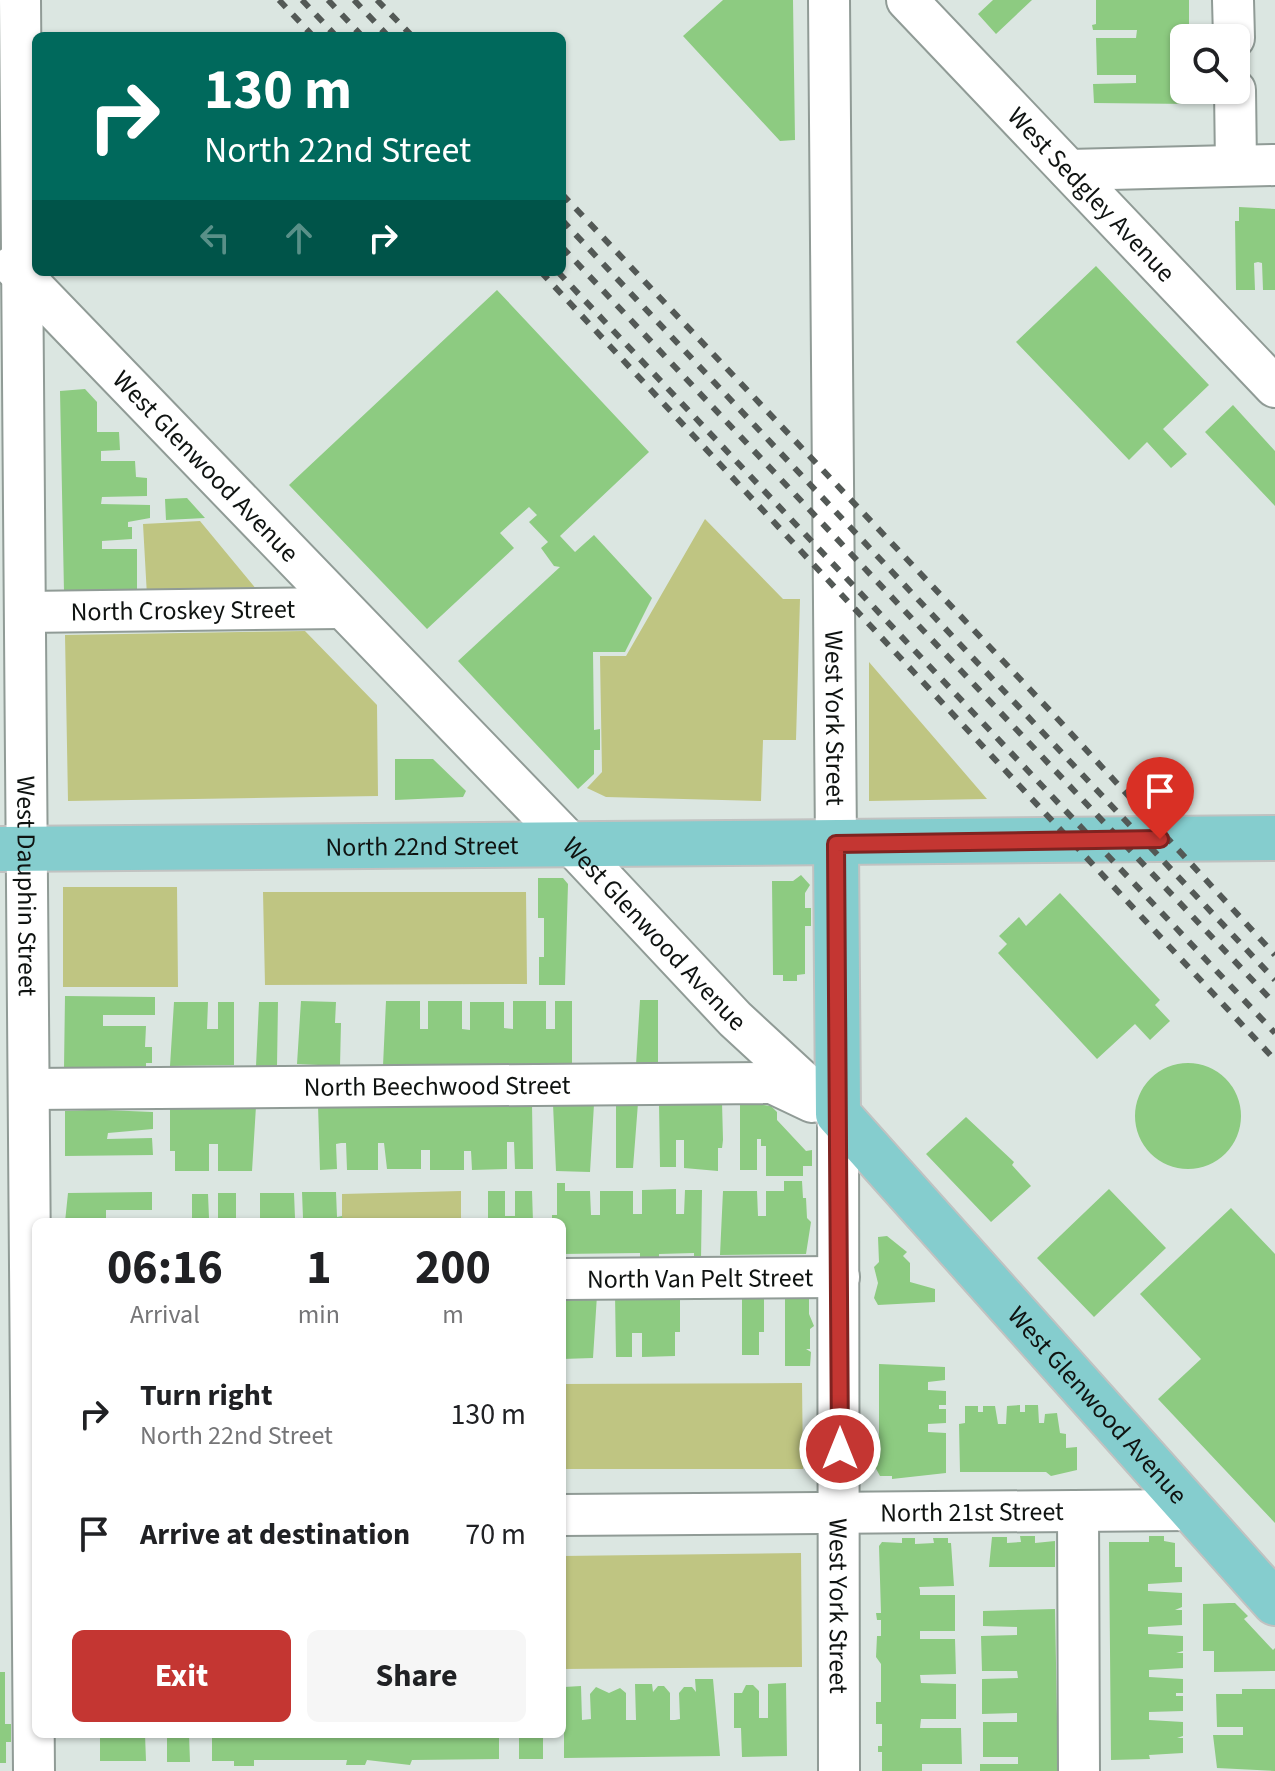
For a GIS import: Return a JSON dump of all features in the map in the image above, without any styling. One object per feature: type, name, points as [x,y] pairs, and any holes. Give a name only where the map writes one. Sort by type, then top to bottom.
[{"type":"main road","name":"North 22nd Street","points":[[13,848],[569,842],[836,844],[1275,838]]},
{"type":"main road","name":"West York Street","points":[[836,844],[838,1114]]},
{"type":"main road","name":"West Glenwood Avenue","points":[[838,1114],[1275,1603]]},
{"type":"street","name":"West Dauphin Street","points":[[20,0],[11,265],[25,612],[13,654],[13,848],[29,1089],[15,1189],[32,1278]]},
{"type":"street","name":"West York Street","points":[[829,0],[836,844]]},
{"type":"street","name":"West Sedgley Avenue","points":[[907,0],[1275,387]]},
{"type":"street","points":[[1233,0],[1234,24]]},
{"type":"street","points":[[1235,104],[1236,165]]},
{"type":"street","points":[[1069,170],[1275,165]]},
{"type":"street","name":"West Glenwood Avenue","points":[[11,265],[569,842],[735,1019],[838,1114]]},
{"type":"street","name":"North Croskey Street","points":[[25,612],[341,608]]},
{"type":"street","name":"North Beechwood Street","points":[[29,1089],[772,1083],[838,1114]]},
{"type":"street","name":"West York Street","points":[[838,1114],[839,1771]]},
{"type":"street","name":"North Van Pelt Street","points":[[566,1279],[839,1277]]},
{"type":"street","name":"West Dauphin Street","points":[[32,1307],[23,1520],[32,1725]]},
{"type":"street","name":"North 21st Street","points":[[566,1515],[1189,1510]]},
{"type":"street","points":[[1078,1511],[1079,1771]]},
{"type":"street","name":"West Dauphin Street","points":[[33,1738],[34,1771]]},
{"type":"green space","points":[[705,519],[783,599],[800,599],[796,740],[763,740],[761,801],[606,797],[587,788],[602,772],[600,656],[626,656]]},
{"type":"green space","points":[[200,521],[257,590],[147,596],[143,524]]},
{"type":"green space","points":[[305,631],[377,705],[378,796],[68,801],[65,635]]},
{"type":"green space","points":[[869,662],[987,799],[869,801]]},
{"type":"green space","points":[[63,887],[177,887],[178,987],[63,987]]},
{"type":"green space","points":[[263,892],[526,892],[527,984],[265,985]]},
{"type":"green space","points":[[461,1191],[461,1218],[342,1218],[342,1194]]},
{"type":"green space","points":[[802,1383],[803,1469],[566,1469],[566,1384]]},
{"type":"green space","points":[[801,1553],[802,1667],[566,1669],[566,1556]]},
{"type":"building","points":[[723,0],[793,0],[795,140],[780,141],[683,36]]},
{"type":"building","points":[[993,0],[1032,0],[996,34],[978,14]]},
{"type":"building","points":[[1096,0],[1189,0],[1189,24],[1170,24],[1170,104],[1094,103],[1093,84],[1136,83],[1136,75],[1097,75],[1096,38],[1136,38],[1137,30],[1093,30],[1092,25],[1096,24]]},
{"type":"building","points":[[1239,207],[1275,209],[1275,290],[1263,290],[1262,263],[1258,262],[1254,263],[1255,290],[1236,290],[1235,221],[1239,221]]},
{"type":"building","points":[[1096,266],[1209,385],[1163,429],[1187,454],[1171,468],[1147,442],[1129,460],[1016,342]]},
{"type":"building","points":[[497,290],[649,452],[560,536],[575,552],[594,535],[652,598],[625,652],[593,652],[594,730],[600,729],[600,750],[594,750],[594,774],[578,789],[458,661],[560,567],[554,566],[541,548],[548,542],[529,522],[537,515],[529,507],[500,533],[514,548],[427,629],[289,485]]},
{"type":"building","points":[[85,389],[97,402],[97,432],[119,432],[120,450],[101,451],[101,461],[135,461],[136,477],[147,478],[147,496],[102,497],[101,504],[150,505],[150,518],[128,522],[128,527],[132,527],[132,539],[102,541],[102,549],[137,549],[137,592],[64,592],[60,391]]},
{"type":"building","points":[[1233,405],[1275,451],[1275,506],[1205,432]]},
{"type":"building","points":[[187,498],[205,518],[166,520],[165,499]]},
{"type":"building","points":[[395,759],[433,759],[466,791],[463,797],[395,800]]},
{"type":"building","points":[[801,875],[810,885],[805,893],[805,908],[811,908],[811,926],[805,926],[805,974],[797,975],[797,981],[783,981],[783,975],[773,975],[772,881],[793,881]]},
{"type":"building","points":[[538,878],[563,878],[568,884],[565,985],[539,985],[539,957],[544,957],[544,918],[538,918]]},
{"type":"building","points":[[1060,893],[1160,1000],[1155,1005],[1170,1021],[1150,1040],[1135,1024],[1097,1059],[998,953],[1007,944],[999,936],[1019,917],[1026,926]]},
{"type":"building","points":[[65,996],[155,997],[155,1015],[103,1015],[103,1026],[146,1026],[145,1047],[152,1047],[152,1063],[146,1063],[146,1068],[104,1068],[104,1076],[89,1069],[64,1069]]},
{"type":"building","points":[[640,1000],[658,1000],[658,1065],[636,1065]]},
{"type":"building","points":[[301,1001],[336,1002],[335,1023],[341,1023],[340,1066],[297,1064]]},
{"type":"building","points":[[386,1001],[420,1001],[420,1029],[428,1029],[428,1001],[462,1001],[462,1029],[470,1030],[470,1002],[504,1002],[504,1028],[513,1029],[513,1001],[546,1001],[546,1029],[555,1029],[555,1001],[572,1001],[572,1065],[445,1065],[445,1071],[425,1066],[383,1066]]},
{"type":"building","points":[[174,1002],[208,1002],[207,1029],[218,1029],[218,1002],[234,1002],[234,1065],[170,1066]]},
{"type":"building","points":[[259,1002],[278,1002],[277,1066],[256,1066]]},
{"type":"building","points":[[1188,1063],[1208,1067],[1225,1079],[1237,1096],[1241,1116],[1237,1136],[1225,1153],[1208,1165],[1188,1169],[1168,1165],[1151,1153],[1139,1136],[1135,1116],[1139,1096],[1151,1079],[1168,1067]]},
{"type":"building","points":[[722,1102],[723,1140],[722,1148],[718,1148],[718,1171],[684,1168],[684,1140],[676,1140],[676,1167],[660,1167],[659,1103]]},
{"type":"building","points":[[740,1102],[771,1106],[777,1112],[777,1120],[806,1151],[812,1150],[812,1166],[803,1166],[803,1176],[766,1176],[766,1146],[761,1146],[761,1139],[757,1139],[757,1170],[740,1170]]},
{"type":"building","points":[[616,1103],[638,1103],[633,1168],[616,1168]]},
{"type":"building","points":[[105,1104],[105,1110],[153,1112],[153,1129],[108,1133],[107,1139],[152,1138],[153,1155],[65,1156],[65,1111],[89,1110],[89,1105]]},
{"type":"building","points":[[532,1104],[533,1169],[515,1169],[514,1142],[507,1142],[507,1169],[472,1170],[471,1151],[464,1151],[464,1170],[430,1170],[430,1150],[421,1150],[421,1169],[387,1169],[384,1143],[378,1143],[378,1170],[347,1170],[346,1143],[341,1143],[336,1144],[337,1169],[320,1170],[318,1105]]},
{"type":"building","points":[[553,1104],[594,1104],[590,1172],[556,1171]]},
{"type":"building","points":[[256,1106],[252,1171],[218,1171],[218,1144],[209,1144],[209,1171],[175,1171],[175,1151],[170,1151],[170,1107]]},
{"type":"building","points":[[966,1117],[1014,1162],[1012,1165],[1031,1186],[991,1222],[926,1154]]},
{"type":"building","points":[[784,1181],[802,1181],[807,1218],[811,1222],[806,1254],[720,1255],[723,1191],[757,1191],[758,1216],[766,1216],[766,1191],[784,1191]]},
{"type":"building","points":[[557,1183],[565,1183],[565,1191],[590,1191],[591,1215],[600,1215],[600,1191],[633,1191],[633,1214],[642,1214],[642,1190],[676,1189],[676,1214],[684,1214],[685,1190],[702,1190],[701,1260],[694,1261],[694,1253],[659,1254],[659,1259],[640,1259],[640,1253],[566,1254],[566,1218],[552,1218],[552,1215],[557,1215]]},
{"type":"building","points":[[1109,1189],[1166,1248],[1094,1317],[1037,1258]]},
{"type":"building","points":[[488,1191],[505,1191],[505,1216],[515,1216],[515,1191],[532,1191],[533,1218],[488,1218]]},
{"type":"building","points":[[152,1192],[152,1210],[106,1210],[106,1218],[65,1218],[68,1193]]},
{"type":"building","points":[[302,1192],[336,1192],[337,1217],[342,1218],[303,1218]]},
{"type":"building","points":[[218,1193],[236,1193],[236,1218],[218,1218]]},
{"type":"building","points":[[260,1193],[294,1193],[295,1218],[260,1218]]},
{"type":"building","points":[[192,1194],[208,1194],[209,1218],[192,1218]]},
{"type":"building","points":[[1231,1208],[1275,1254],[1275,1523],[1158,1399],[1201,1359],[1140,1294]]},
{"type":"building","points":[[887,1236],[907,1252],[903,1256],[910,1263],[910,1282],[935,1289],[935,1302],[878,1305],[874,1298],[878,1283],[874,1267],[879,1262],[878,1237]]},
{"type":"building","points":[[785,1292],[809,1292],[809,1314],[814,1326],[810,1329],[810,1349],[806,1349],[811,1352],[810,1366],[785,1366]]},
{"type":"building","points":[[680,1293],[680,1332],[675,1332],[675,1356],[642,1357],[642,1333],[632,1333],[632,1357],[616,1357],[615,1294]]},
{"type":"building","points":[[742,1293],[764,1293],[764,1332],[759,1332],[759,1355],[742,1355]]},
{"type":"building","points":[[566,1295],[597,1295],[593,1358],[566,1359]]},
{"type":"building","points":[[879,1364],[945,1367],[945,1380],[928,1382],[928,1390],[946,1391],[946,1405],[939,1405],[939,1409],[946,1409],[946,1423],[928,1424],[928,1432],[946,1433],[946,1473],[892,1479],[892,1476],[880,1476],[874,1465],[874,1456],[879,1449]]},
{"type":"building","points":[[1020,1405],[1020,1412],[1025,1412],[1025,1405],[1038,1405],[1039,1423],[1044,1423],[1045,1414],[1057,1413],[1060,1433],[1066,1434],[1066,1448],[1077,1447],[1077,1470],[1051,1476],[1046,1472],[960,1472],[959,1424],[965,1423],[965,1406],[978,1406],[978,1412],[983,1412],[983,1406],[995,1406],[998,1424],[1006,1424],[1007,1406]]},
{"type":"building","points":[[1020,1536],[1035,1536],[1035,1543],[1055,1541],[1055,1567],[989,1567],[992,1537],[1007,1537],[1007,1543],[1021,1542]]},
{"type":"building","points":[[1149,1536],[1164,1536],[1164,1541],[1175,1543],[1175,1567],[1182,1567],[1182,1582],[1148,1584],[1148,1591],[1182,1593],[1182,1607],[1175,1610],[1182,1610],[1182,1625],[1148,1627],[1148,1634],[1183,1636],[1183,1651],[1176,1653],[1183,1653],[1183,1668],[1149,1670],[1149,1677],[1183,1679],[1183,1693],[1176,1693],[1176,1696],[1183,1696],[1183,1711],[1149,1712],[1149,1720],[1183,1722],[1183,1736],[1177,1738],[1183,1738],[1183,1753],[1149,1755],[1150,1759],[1111,1760],[1109,1542],[1149,1542]]},
{"type":"building","points":[[902,1538],[915,1538],[915,1544],[934,1543],[933,1538],[948,1538],[948,1543],[951,1543],[954,1586],[919,1587],[920,1595],[955,1595],[955,1631],[920,1631],[920,1639],[955,1639],[956,1674],[920,1675],[921,1683],[956,1684],[956,1719],[921,1719],[920,1728],[961,1728],[962,1764],[922,1764],[922,1771],[882,1771],[882,1752],[878,1752],[878,1746],[882,1746],[882,1724],[876,1724],[876,1702],[881,1702],[881,1664],[876,1657],[877,1636],[881,1636],[881,1620],[877,1620],[876,1613],[881,1613],[879,1546],[882,1542],[902,1543]]},
{"type":"building","points":[[1235,1603],[1248,1616],[1244,1619],[1273,1650],[1275,1648],[1275,1671],[1214,1672],[1214,1651],[1203,1651],[1203,1604]]},
{"type":"building","points":[[1055,1609],[1058,1771],[980,1771],[980,1764],[1018,1764],[1018,1757],[983,1757],[983,1722],[1017,1722],[1017,1713],[982,1714],[982,1679],[1018,1678],[1017,1671],[982,1671],[981,1636],[1017,1635],[1017,1627],[983,1626],[983,1611]]},
{"type":"building","points":[[0,1672],[5,1672],[5,1724],[11,1724],[11,1742],[6,1742],[6,1763],[0,1763]]},
{"type":"building","points":[[695,1679],[713,1679],[720,1756],[564,1758],[566,1687],[581,1686],[582,1720],[591,1719],[590,1694],[596,1687],[609,1693],[620,1688],[626,1693],[626,1720],[636,1720],[635,1684],[652,1684],[653,1692],[658,1686],[664,1686],[670,1693],[670,1720],[680,1719],[679,1693],[684,1687],[692,1687],[696,1692]]},
{"type":"building","points":[[786,1683],[787,1756],[742,1757],[741,1728],[734,1728],[734,1693],[742,1693],[746,1685],[753,1685],[759,1691],[759,1718],[768,1718],[768,1684]]},
{"type":"building","points":[[1242,1689],[1275,1689],[1275,1771],[1217,1768],[1213,1735],[1243,1735],[1243,1727],[1217,1727],[1216,1694],[1242,1694]]},
{"type":"building","points":[[100,1738],[145,1738],[146,1761],[100,1761]]},
{"type":"building","points":[[167,1738],[189,1738],[190,1762],[167,1762]]},
{"type":"building","points":[[212,1738],[499,1738],[499,1759],[412,1760],[410,1765],[367,1760],[365,1765],[346,1765],[347,1760],[254,1760],[254,1766],[234,1766],[234,1761],[212,1761]]},
{"type":"building","points":[[519,1738],[543,1738],[543,1759],[519,1759]]},
{"type":"railway","points":[[279,0],[309,32]]},
{"type":"railway","points":[[302,0],[332,32]]},
{"type":"railway","points":[[328,0],[358,32]]},
{"type":"railway","points":[[354,0],[384,32]]},
{"type":"railway","points":[[377,0],[408,32]]},
{"type":"railway","points":[[566,198],[1055,716],[1275,955]]},
{"type":"railway","points":[[566,224],[1275,980]]},
{"type":"railway","points":[[566,251],[1275,1004]]},
{"type":"railway","points":[[545,276],[1275,1060]]},
{"type":"railway","points":[[562,276],[1275,1033]]},
{"type":"route","points":[[840,1449],[836,844],[1160,839]]}]
